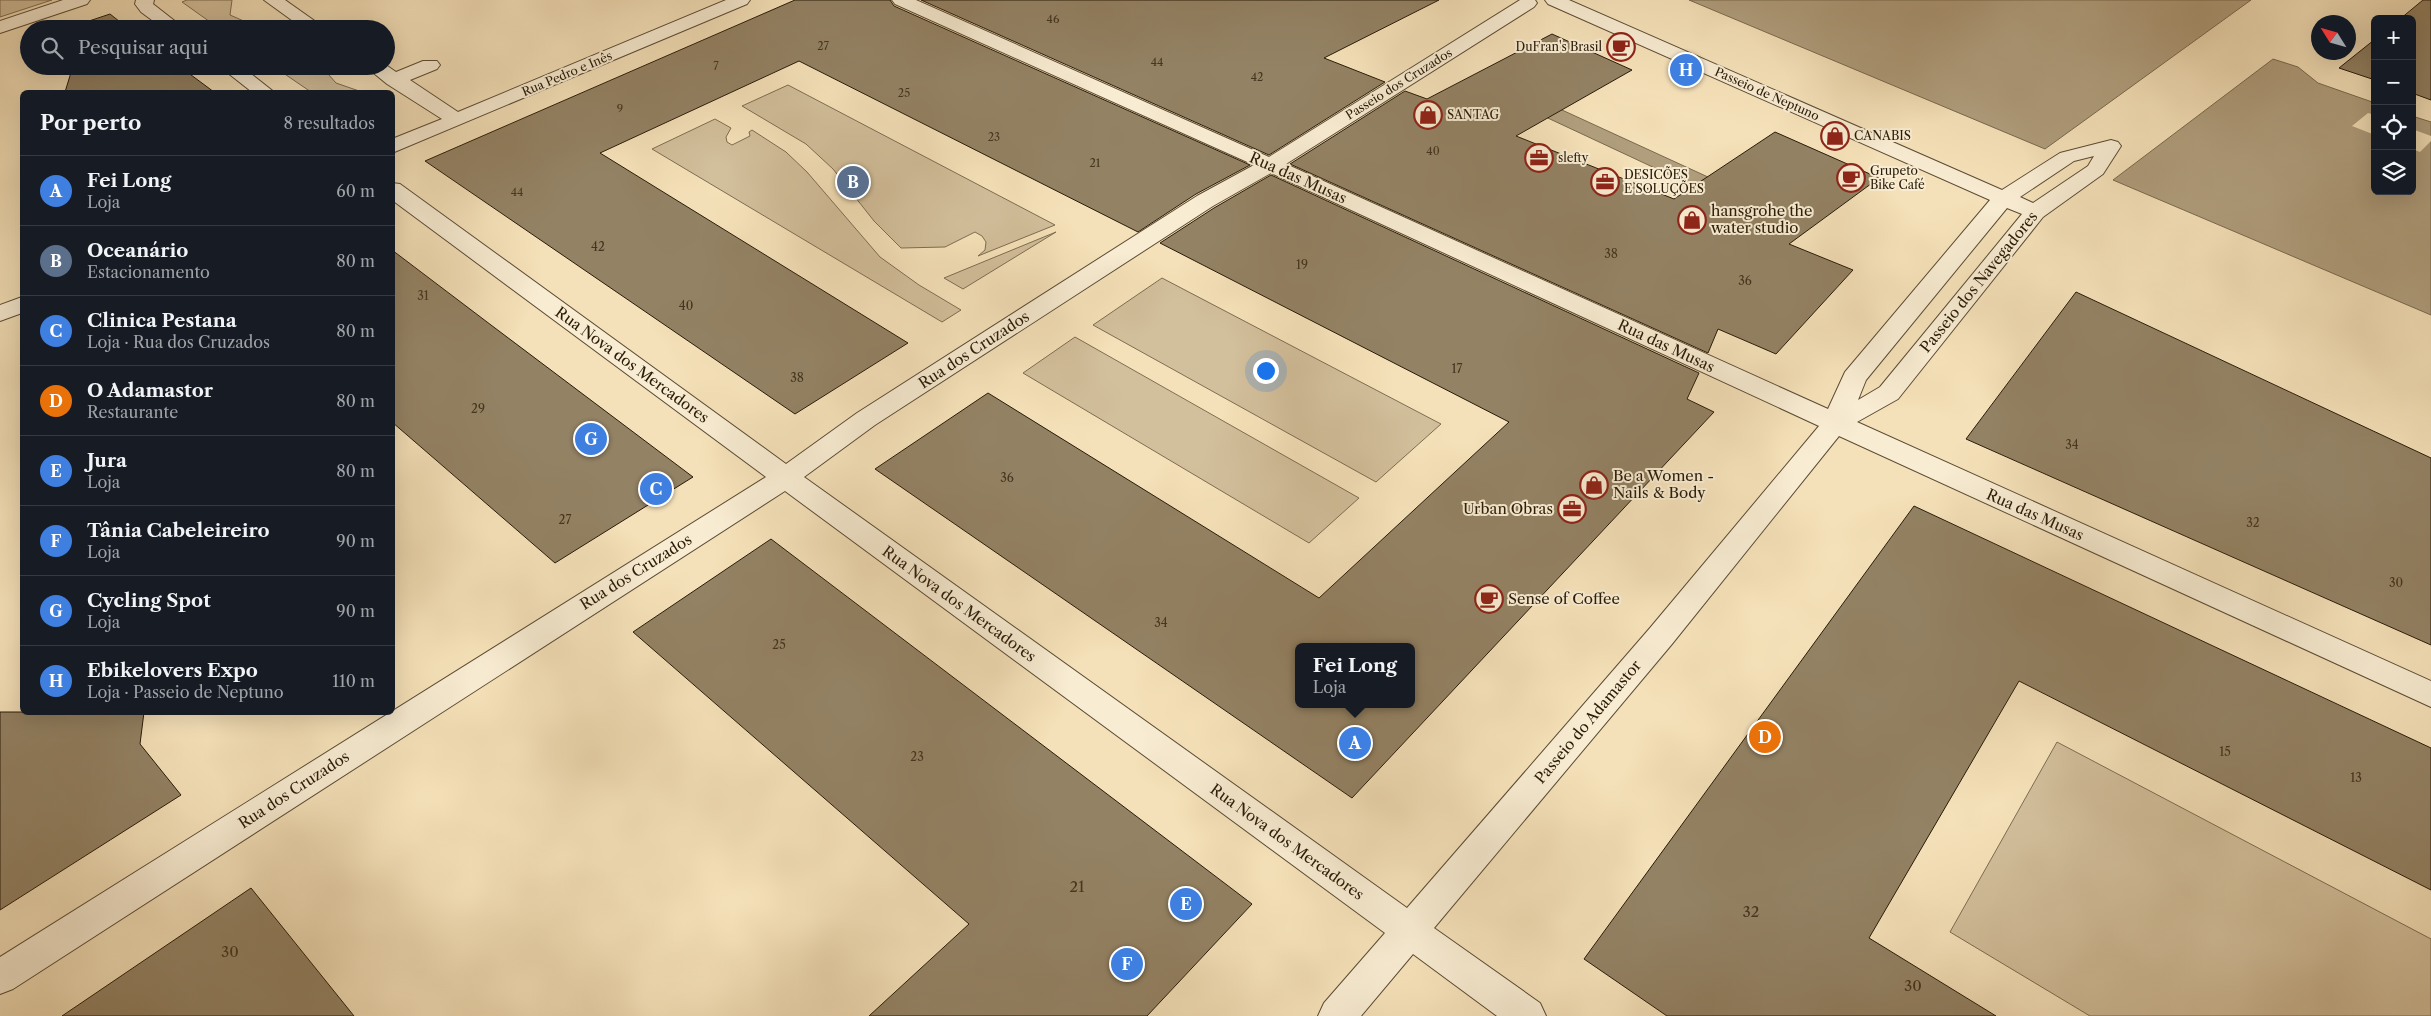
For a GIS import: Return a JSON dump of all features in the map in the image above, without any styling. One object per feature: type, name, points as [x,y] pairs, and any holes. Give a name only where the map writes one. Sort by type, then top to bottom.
[{"type":"street","points":[[0,26],[81,0]]},
{"type":"street","points":[[145,0],[144,4],[147,8],[164,20]]},
{"type":"street","points":[[273,0],[303,20]]},
{"type":"street","name":"Rua Pedro e Inês","points":[[395,147],[714,4],[741,0]]},
{"type":"street","name":"Rua das Musas","points":[[901,0],[1270,165],[2431,695]]},
{"type":"street","name":"Passeio de Neptuno","points":[[1554,0],[2035,212]]},
{"type":"street","name":"Passeio dos Cruzados","points":[[1270,165],[1528,3]]},
{"type":"street","points":[[394,80],[430,66]]},
{"type":"street","points":[[240,75],[261,90]]},
{"type":"street","points":[[387,75],[456,120]]},
{"type":"street","name":"Passeio dos Navegadores","points":[[2111,146],[2096,170],[2035,212],[1889,393],[1834,424],[1854,378],[2004,198],[2067,157],[2111,146]]},
{"type":"street","name":"Rua dos Cruzados","points":[[0,978],[786,477],[866,419],[1134,246],[1205,201],[1270,165]]},
{"type":"street","name":"Rua Nova dos Mercadores","points":[[395,191],[1527,1016]]},
{"type":"street","points":[[0,314],[20,305]]},
{"type":"street","name":"Passeio do Adamastor","points":[[1337,1016],[1661,636],[1834,424]]},
{"type":"shaded area","points":[[0,0],[52,0],[0,17]]},
{"type":"shaded area","points":[[187,0],[232,0],[230,15],[241,20],[207,20],[182,2]]},
{"type":"shaded area","points":[[1689,0],[2251,0],[2045,149]]},
{"type":"shaded area","points":[[2273,59],[2298,67],[2318,83],[2371,102],[2371,195],[2416,195],[2416,117],[2431,122],[2431,315],[2113,180]]},
{"type":"shaded area","points":[[286,75],[329,75],[336,83],[356,90],[308,90]]},
{"type":"shaded area","points":[[1488,76],[1795,217],[1781,227],[1475,84]]},
{"type":"shaded area","points":[[788,85],[1055,225],[978,256],[985,250],[986,242],[982,236],[975,232],[945,247],[901,248],[874,221],[833,169],[806,144],[742,106]]},
{"type":"shaded area","points":[[715,119],[731,128],[726,137],[727,142],[732,145],[750,136],[749,132],[752,130],[786,152],[807,172],[880,257],[919,285],[961,310],[942,322],[652,149]]},
{"type":"shaded area","points":[[1056,232],[963,289],[944,278]]},
{"type":"shaded area","points":[[1162,278],[1441,424],[1376,482],[1093,325]]},
{"type":"shaded area","points":[[1075,337],[1359,498],[1309,543],[1023,373]]},
{"type":"shaded area","points":[[2057,742],[2431,939],[2431,1016],[2090,1016],[1950,932]]},
{"type":"pier","points":[[2368,113],[2371,114],[2371,133],[2352,126]]},
{"type":"pier","points":[[2416,130],[2431,136],[2431,141],[2420,152],[2416,150]]},
{"type":"building","points":[[795,0],[890,0],[894,6],[1250,165],[1196,194],[1138,232],[799,61],[600,153],[908,343],[795,414],[425,161]]},
{"type":"building","points":[[921,0],[1439,0],[1324,58],[1385,82],[1269,155]]},
{"type":"building","points":[[2423,0],[2431,0],[2431,100],[2416,94],[2416,15],[2405,15]]},
{"type":"building","points":[[110,14],[118,20],[92,20]]},
{"type":"building","points":[[1552,34],[1632,70],[1516,136],[1674,199],[1775,132],[1879,178],[1789,244],[1853,270],[1776,354],[1718,329],[1708,353],[1290,164],[1405,91],[1427,99]]},
{"type":"building","points":[[2371,42],[2371,79],[2339,68],[2349,60],[2356,60],[2356,54]]},
{"type":"building","points":[[70,75],[191,75],[211,90],[66,90]]},
{"type":"building","points":[[1271,175],[1699,373],[1687,399],[1714,412],[1352,798],[875,469],[988,393],[1319,598],[1509,422],[1160,243],[1214,208]]},
{"type":"building","points":[[395,252],[693,477],[555,563],[395,425]]},
{"type":"building","points":[[2076,292],[2431,458],[2431,645],[1966,439]]},
{"type":"building","points":[[1914,506],[2431,748],[2431,890],[2019,681],[1869,938],[1996,1016],[1667,1016],[1584,959]]},
{"type":"building","points":[[771,539],[1252,904],[1147,1016],[869,1016],[969,924],[633,632]]},
{"type":"building","points":[[0,712],[20,712],[20,715],[144,715],[140,744],[181,795],[0,910]]},
{"type":"building","points":[[251,888],[354,1016],[62,1016]]},
{"type":"place","name":"DuFran's Brasil","points":[[1621,47]]},
{"type":"place","name":"Ebikelovers Expo","points":[[1686,70]]},
{"type":"place","name":"SANTAG","points":[[1428,115]]},
{"type":"place","name":"CANABIS","points":[[1835,136]]},
{"type":"place","name":"slefty","points":[[1539,158]]},
{"type":"place","name":"Grupeto Bike Café","points":[[1851,178]]},
{"type":"place","name":"Oceanário","points":[[853,182]]},
{"type":"place","name":"DESICÕES E SOLUÇÕES","points":[[1605,182]]},
{"type":"place","name":"hansgrohe the water studio","points":[[1692,220]]},
{"type":"place","name":"Cycling Spot","points":[[591,439]]},
{"type":"place","name":"Be a Women - Nails & Body","points":[[1594,485]]},
{"type":"place","name":"Clinica Pestana","points":[[656,489]]},
{"type":"place","name":"Urban Obras","points":[[1572,509]]},
{"type":"place","name":"Sense of Coffee","points":[[1489,599]]},
{"type":"place","name":"O Adamastor","points":[[1765,737]]},
{"type":"place","name":"Fei Long","points":[[1355,743]]},
{"type":"place","name":"Jura","points":[[1186,904]]},
{"type":"place","name":"Tânia Cabeleireiro","points":[[1127,964]]}]
